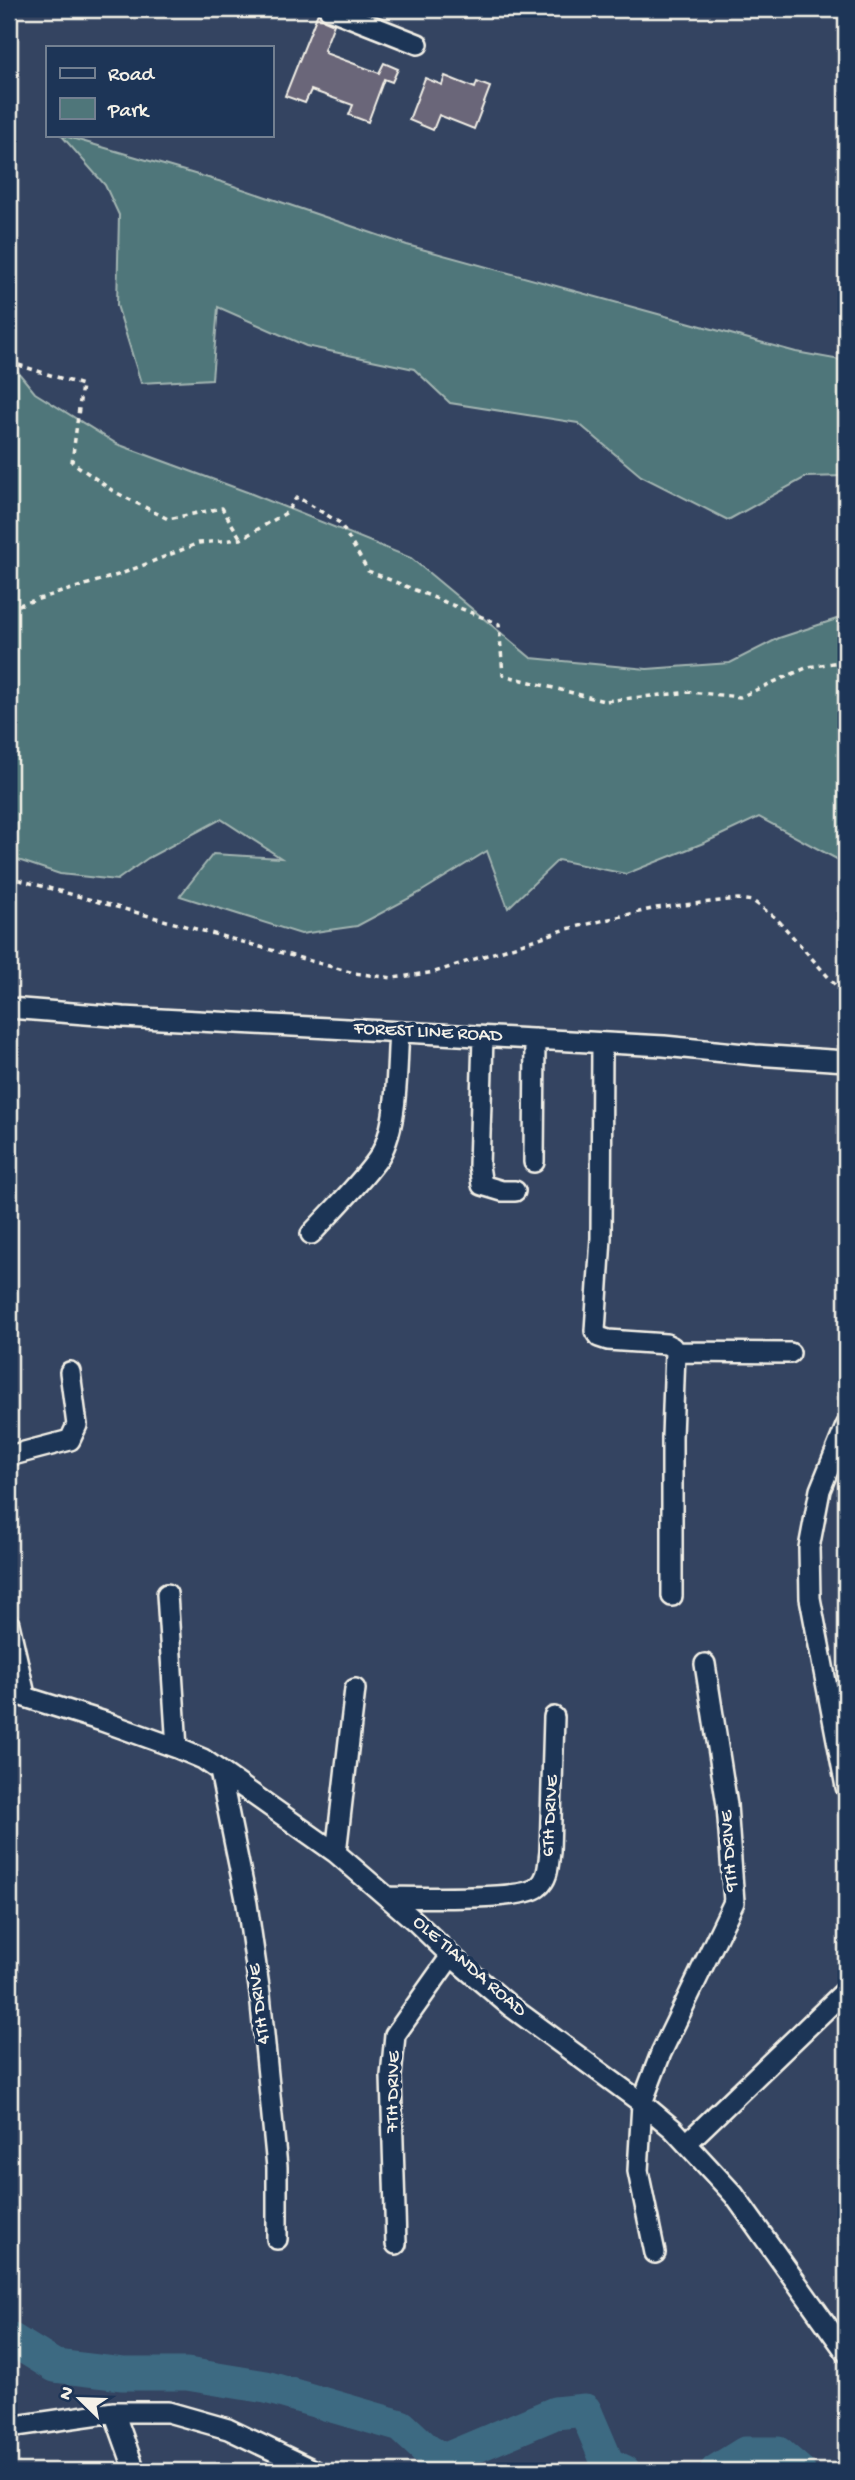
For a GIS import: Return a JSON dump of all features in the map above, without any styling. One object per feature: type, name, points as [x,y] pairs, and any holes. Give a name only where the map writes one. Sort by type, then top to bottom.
[{"type":"street","points":[[329,9],[418,44]]},
{"type":"street","name":"FOREST LINE ROAD","points":[[9,1008],[123,1017],[602,1042],[846,1061]]},
{"type":"street","points":[[312,1234],[378,1159],[388,1137],[399,1032]]},
{"type":"street","points":[[483,1037],[479,1166],[482,1185],[494,1190],[515,1191]]},
{"type":"street","points":[[534,1162],[535,1039]]},
{"type":"street","points":[[602,1042],[601,1238],[595,1331],[599,1337],[608,1340],[666,1345],[672,1347],[675,1352],[672,1596]]},
{"type":"street","points":[[675,1352],[790,1353]]},
{"type":"street","points":[[9,1456],[70,1440],[77,1425],[70,1373]]},
{"type":"street","points":[[846,1426],[820,1490],[808,1548],[810,1598],[846,1787]]},
{"type":"street","points":[[167,1594],[177,1748]]},
{"type":"street","points":[[9,1624],[17,1694]]},
{"type":"street","name":"9TH DRIVE","points":[[655,2253],[638,2171],[642,2102],[661,2053],[734,1902],[727,1805],[705,1664]]},
{"type":"street","points":[[336,1853],[355,1689]]},
{"type":"street","name":"OLE TIANDA ROAD","points":[[17,1694],[203,1759],[336,1853],[510,2006],[642,2102],[687,2143],[734,2195],[846,2353]]},
{"type":"street","name":"6TH DRIVE","points":[[388,1897],[504,1896],[526,1893],[537,1888],[548,1873],[554,1717]]},
{"type":"street","name":"4TH DRIVE","points":[[220,1771],[247,1904],[260,1994],[277,2167],[277,2239]]},
{"type":"street","name":"7TH DRIVE","points":[[396,2245],[391,2076],[396,2035],[451,1956]]},
{"type":"street","points":[[687,2143],[846,1990]]},
{"type":"street","points":[[9,2427],[114,2412],[167,2412],[228,2429],[316,2471]]},
{"type":"street","points":[[114,2412],[135,2471]]},
{"type":"path","points":[[9,362],[82,384],[72,462],[113,491],[168,519],[222,508],[241,539]]},
{"type":"path","points":[[9,608],[121,574],[199,544],[241,539],[286,513],[297,497],[340,523],[368,571],[499,624],[503,675],[604,701],[690,692],[740,697],[808,667],[846,661]]},
{"type":"path","points":[[9,877],[354,974],[393,978],[435,972],[567,929],[656,908],[738,899],[753,901],[777,919],[846,997]]},
{"type":"green space","points":[[62,136],[222,182],[407,245],[796,352],[846,361],[846,476],[806,477],[728,520],[641,476],[578,423],[450,403],[414,369],[306,346],[218,307],[212,379],[141,383],[117,305],[119,215],[105,185]]},
{"type":"green space","points":[[9,361],[35,393],[117,444],[247,492],[411,558],[531,658],[647,669],[730,663],[779,638],[846,616],[846,864],[759,817],[706,842],[626,874],[558,860],[508,908],[487,851],[419,893],[357,926],[301,934],[180,896],[213,854],[281,858],[221,819],[148,858],[117,880],[60,874],[9,857]]},
{"type":"building","points":[[318,13],[324,20],[334,24],[325,53],[379,73],[384,63],[398,69],[392,82],[384,79],[368,122],[349,115],[353,105],[311,90],[305,103],[285,96]]},
{"type":"building","points":[[445,76],[475,88],[477,82],[490,87],[474,129],[439,115],[433,130],[409,120],[425,78],[442,85]]},
{"type":"waterway","points":[[9,2338],[55,2366],[123,2374],[187,2374],[266,2387],[401,2426],[428,2451],[444,2460],[555,2413],[585,2410],[608,2464],[624,2471]]},
{"type":"waterway","points":[[716,2471],[745,2453],[778,2453],[799,2471]]}]
